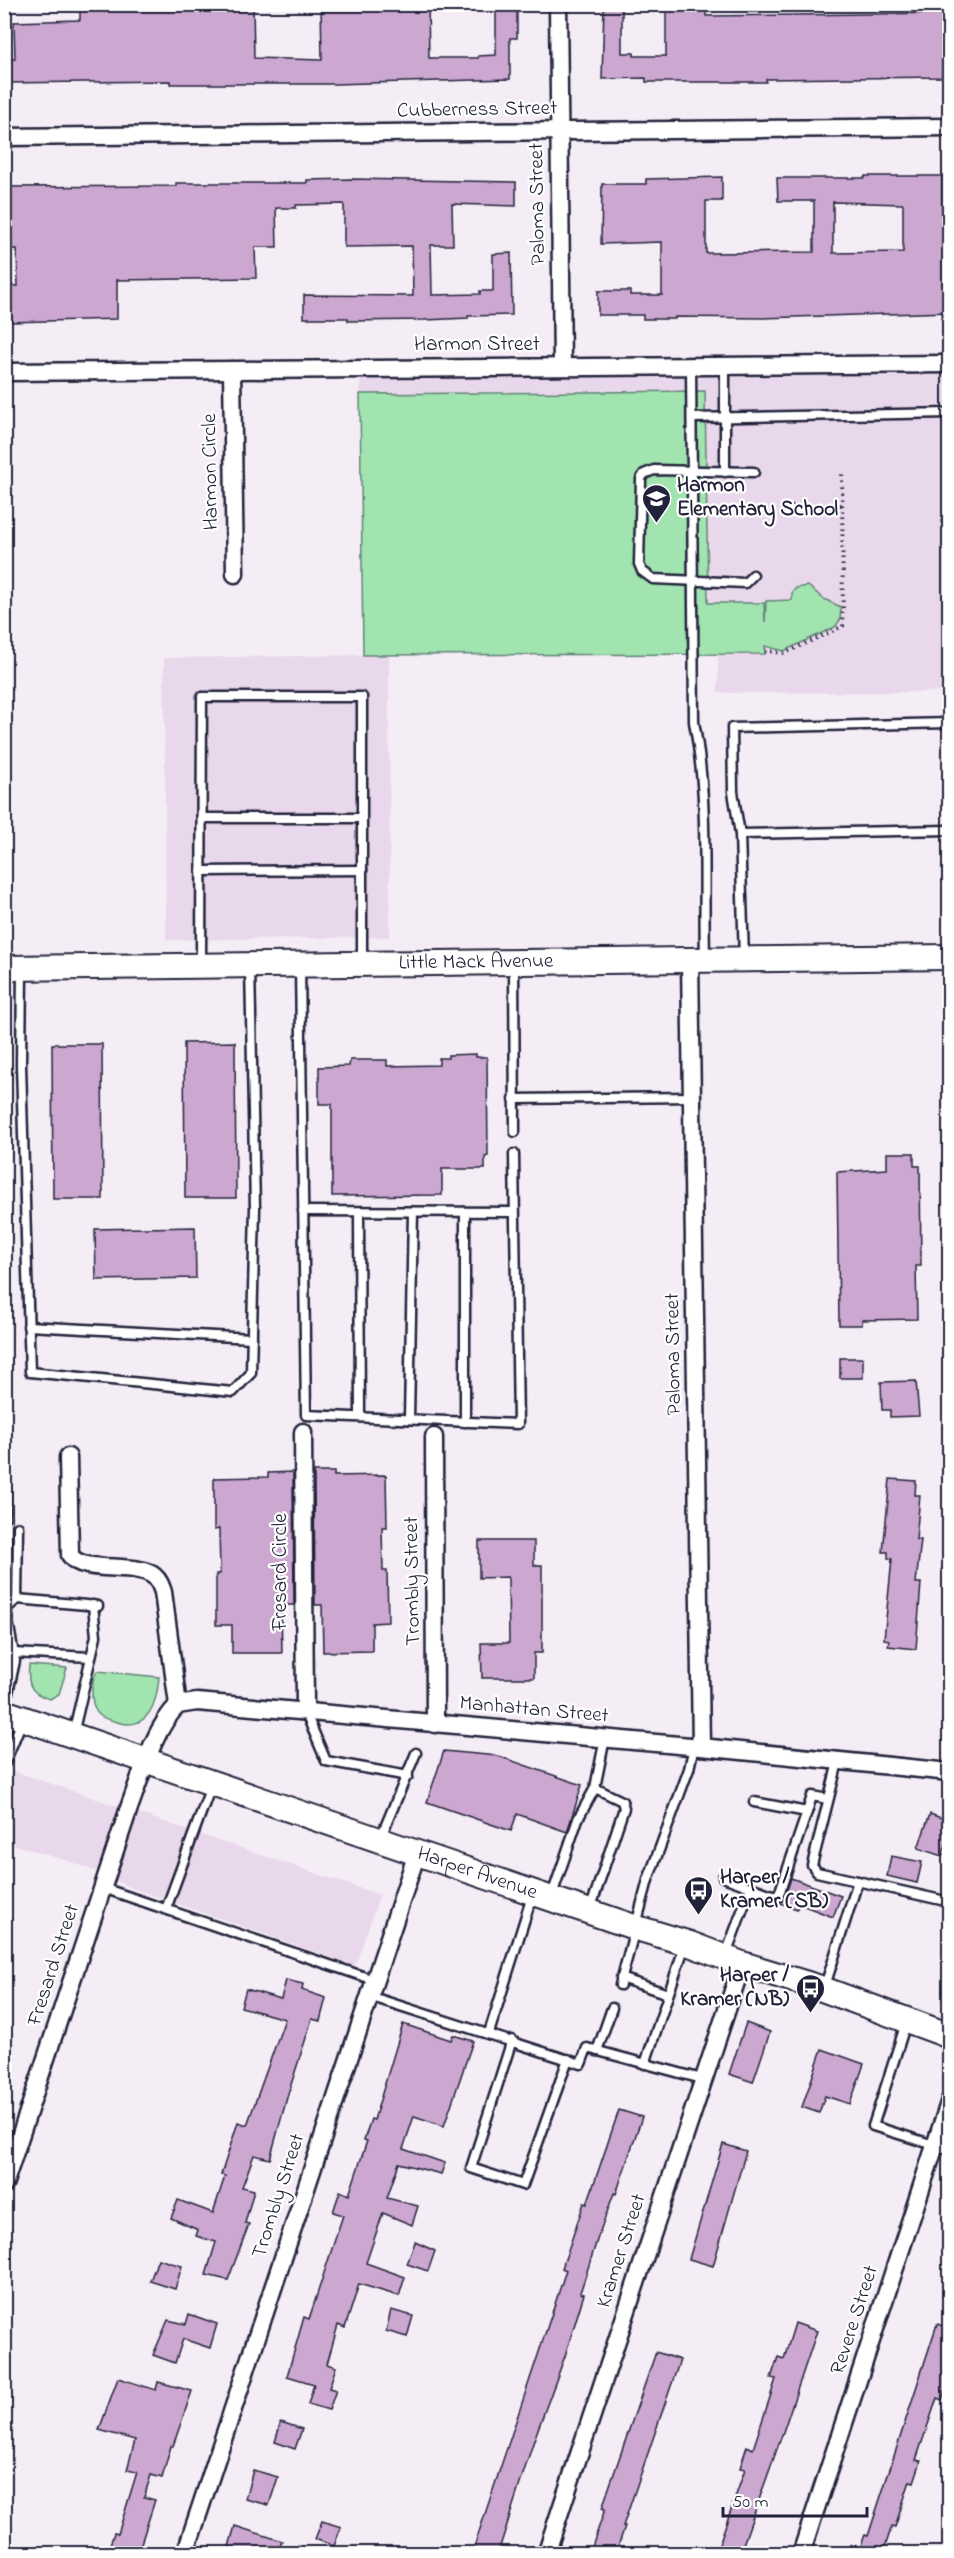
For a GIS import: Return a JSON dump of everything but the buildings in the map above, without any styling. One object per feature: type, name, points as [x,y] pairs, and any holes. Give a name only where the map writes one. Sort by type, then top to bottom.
[{"type":"main road","name":"Little Mack Avenue","points":[[13,968],[950,957]]},
{"type":"main road","name":"Harper Avenue","points":[[11,1714],[637,1928],[686,1942],[733,1961],[824,1989],[950,2036]]},
{"type":"street","name":"Paloma Street","points":[[558,4],[562,367]]},
{"type":"street","name":"Cubberness Street","points":[[4,137],[950,128]]},
{"type":"street","name":"Harmon Street","points":[[4,372],[950,364]]},
{"type":"street","name":"Harmon Circle","points":[[232,370],[235,574]]},
{"type":"street","name":"Paloma Street","points":[[697,1747],[693,1097],[698,960]]},
{"type":"street","name":"Fresard Circle","points":[[303,1432],[305,1712]]},
{"type":"street","name":"Trombly Street","points":[[434,1437],[435,1724]]},
{"type":"street","points":[[68,1457],[70,1555],[79,1564],[146,1572],[159,1581],[163,1592],[178,1705],[164,1723],[147,1760]]},
{"type":"street","name":"Manhattan Street","points":[[178,1705],[197,1702],[605,1738],[950,1772]]},
{"type":"street","name":"Fresard Street","points":[[4,2185],[147,1760]]},
{"type":"street","name":"Trombly Street","points":[[185,2553],[417,1853]]},
{"type":"street","name":"Kramer Street","points":[[546,2553],[702,2079],[733,1961]]},
{"type":"street","name":"Revere Street","points":[[801,2553],[943,2148],[950,2100]]},
{"type":"lane","points":[[725,365],[725,472]]},
{"type":"lane","points":[[691,366],[694,722],[701,757],[705,817],[698,960]]},
{"type":"lane","points":[[692,418],[950,413]]},
{"type":"lane","points":[[753,575],[745,583],[653,579],[642,572],[639,564],[641,479],[644,474],[654,470],[754,472]]},
{"type":"lane","points":[[201,965],[202,697],[362,697],[362,964]]},
{"type":"lane","points":[[744,959],[740,834],[733,792],[732,728],[950,723]]},
{"type":"lane","points":[[202,818],[362,818]]},
{"type":"lane","points":[[740,834],[950,830]]},
{"type":"lane","points":[[201,871],[362,870]]},
{"type":"lane","points":[[514,962],[515,1132]]},
{"type":"lane","points":[[13,968],[30,1372],[233,1392],[251,1372],[255,1208],[250,965]]},
{"type":"lane","points":[[300,965],[306,1415],[518,1425],[514,1154]]},
{"type":"lane","points":[[514,1099],[693,1097]]},
{"type":"lane","points":[[303,1211],[514,1212]]},
{"type":"lane","points":[[359,1212],[360,1417]]},
{"type":"lane","points":[[410,1419],[413,1212]]},
{"type":"lane","points":[[465,1212],[465,1422]]},
{"type":"lane","points":[[28,1326],[252,1338]]},
{"type":"lane","points":[[4,1428],[5,1517]]},
{"type":"lane","points":[[17,1599],[18,1527]]},
{"type":"lane","points":[[4,1765],[15,1661],[6,1609],[17,1599],[96,1605],[96,1636],[73,1735]]},
{"type":"lane","points":[[13,1653],[90,1657]]},
{"type":"lane","points":[[305,1712],[326,1761],[408,1776]]},
{"type":"lane","points":[[489,2033],[542,1895],[595,1788],[605,1738]]},
{"type":"lane","points":[[668,1994],[620,1982],[637,1928],[648,1880],[697,1747]]},
{"type":"lane","points":[[380,1840],[416,1753]]},
{"type":"lane","points":[[838,1762],[812,1865],[817,1872],[950,1902]]},
{"type":"lane","points":[[166,1909],[212,1782]]},
{"type":"lane","points":[[590,1911],[624,1808],[622,1801],[595,1788]]},
{"type":"lane","points":[[723,1877],[777,1897],[812,1796],[828,1799]]},
{"type":"lane","points":[[754,1802],[807,1812]]},
{"type":"lane","points":[[824,1989],[858,1881]]},
{"type":"lane","points":[[733,1961],[750,1887]]},
{"type":"lane","points":[[103,1888],[166,1909],[489,2033],[581,2064],[588,2048],[702,2079]]},
{"type":"lane","points":[[645,2064],[686,1942]]},
{"type":"lane","points":[[597,2050],[612,2008]]},
{"type":"lane","points":[[907,2020],[873,2126],[943,2148]]},
{"type":"lane","points":[[512,2040],[471,2168],[523,2185],[568,2059]]},
{"type":"path","points":[[765,651],[784,653],[843,626],[842,474]]},
{"type":"path","points":[[792,506],[842,505]]},
{"type":"shaded area","name":"Harmon Elementary School","points":[[949,375],[949,692],[718,693],[718,655],[389,655],[390,937],[166,940],[164,658],[363,655],[360,379]]},
{"type":"shaded area","points":[[5,1768],[380,1895],[355,1966],[135,1889],[77,1864],[5,1842]]},
{"type":"green space","points":[[705,391],[708,603],[764,603],[765,622],[766,601],[792,600],[792,593],[796,588],[808,586],[824,599],[841,607],[840,620],[835,627],[784,651],[765,646],[765,654],[363,655],[360,394]]},
{"type":"green space","points":[[29,1665],[67,1668],[59,1694],[50,1699],[34,1691],[29,1683]]},
{"type":"green space","points":[[97,1671],[159,1677],[153,1705],[144,1719],[128,1724],[108,1719],[98,1713],[92,1696],[93,1680]]},
{"type":"place","name":"Harmon Elementary School","points":[[656,524]]},
{"type":"place","name":"Harper / Kramer (SB)","points":[[699,1916]]},
{"type":"place","name":"Harper / Kramer (NB)","points":[[810,2014]]}]
